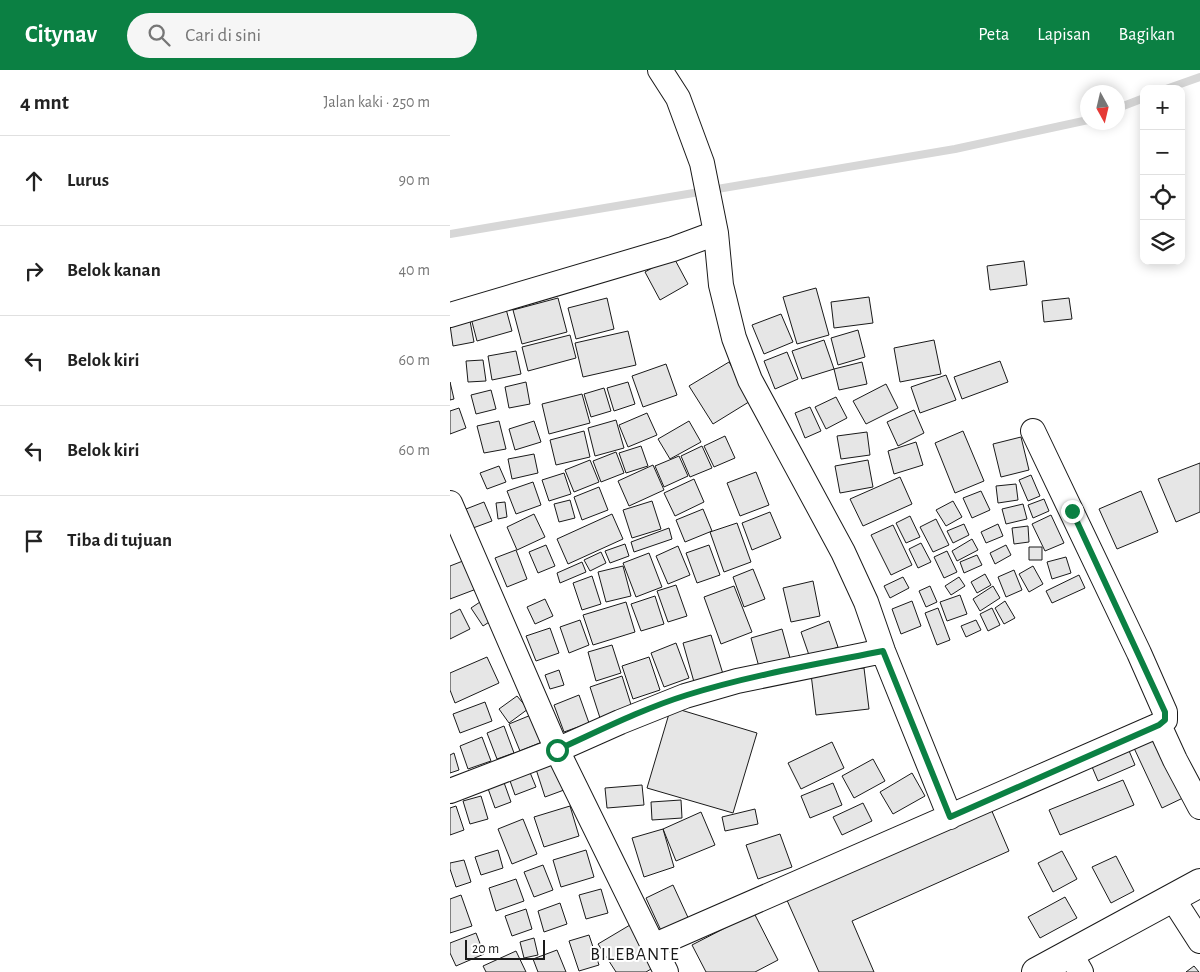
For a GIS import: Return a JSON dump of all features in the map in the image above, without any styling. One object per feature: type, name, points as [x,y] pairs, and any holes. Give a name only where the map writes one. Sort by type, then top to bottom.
[{"type":"street","points":[[660,70],[678,98],[702,163],[711,199],[721,285],[734,338],[750,380],[843,552],[866,602],[883,651],[950,817]]},
{"type":"street","points":[[450,315],[673,249],[716,233]]},
{"type":"street","points":[[653,946],[1159,725],[1165,720],[1165,712],[1139,653],[1033,431]]},
{"type":"street","points":[[450,503],[557,750],[666,972]]},
{"type":"street","points":[[450,791],[557,750],[685,696],[737,681],[883,651]]},
{"type":"street","points":[[1159,725],[1200,807]]},
{"type":"street","points":[[1036,972],[1076,962],[1173,898],[1200,883]]},
{"type":"street","points":[[1173,898],[1200,941]]},
{"type":"building","points":[[673,256],[688,284],[660,300],[645,272]]},
{"type":"building","points":[[1024,261],[1027,285],[990,290],[987,266]]},
{"type":"building","points":[[816,288],[829,335],[797,344],[783,297]]},
{"type":"building","points":[[869,297],[873,323],[834,328],[831,302]]},
{"type":"building","points":[[558,298],[567,332],[522,344],[513,310]]},
{"type":"building","points":[[607,298],[614,329],[576,339],[568,308]]},
{"type":"building","points":[[1069,298],[1072,319],[1044,322],[1042,301]]},
{"type":"building","points":[[506,309],[512,331],[477,341],[471,318]]},
{"type":"building","points":[[781,314],[793,342],[764,354],[752,325]]},
{"type":"building","points":[[470,321],[474,342],[453,346],[450,325]]},
{"type":"building","points":[[858,330],[865,357],[838,365],[831,338]]},
{"type":"building","points":[[628,331],[636,365],[583,377],[575,343]]},
{"type":"building","points":[[570,335],[576,358],[528,371],[522,347]]},
{"type":"building","points":[[824,340],[834,369],[802,379],[792,351]]},
{"type":"building","points":[[934,340],[941,374],[900,382],[894,348]]},
{"type":"building","points":[[516,351],[521,374],[492,380],[488,356]]},
{"type":"building","points":[[787,352],[798,379],[775,389],[764,361]]},
{"type":"building","points":[[483,360],[486,381],[468,382],[466,361]]},
{"type":"building","points":[[1000,361],[1008,382],[962,399],[954,377]]},
{"type":"building","points":[[729,362],[752,400],[713,424],[689,386]]},
{"type":"building","points":[[862,362],[867,384],[839,390],[834,369]]},
{"type":"building","points":[[666,364],[677,395],[643,407],[632,376]]},
{"type":"building","points":[[946,375],[956,400],[920,413],[911,387]]},
{"type":"building","points":[[450,382],[454,399],[450,400]]},
{"type":"building","points":[[526,382],[530,404],[509,408],[505,387]]},
{"type":"building","points":[[628,382],[635,404],[614,411],[607,388]]},
{"type":"building","points":[[886,384],[898,408],[866,424],[853,401]]},
{"type":"building","points":[[604,388],[611,411],[591,417],[584,394]]},
{"type":"building","points":[[491,390],[496,409],[476,414],[471,395]]},
{"type":"building","points":[[582,394],[590,423],[549,434],[542,404]]},
{"type":"building","points":[[836,397],[847,418],[826,429],[815,407]]},
{"type":"building","points":[[810,407],[821,431],[805,438],[795,413]]},
{"type":"building","points":[[459,408],[466,428],[450,434],[450,411]]},
{"type":"building","points":[[914,410],[924,433],[898,446],[887,422]]},
{"type":"building","points":[[647,413],[657,435],[628,447],[619,425]]},
{"type":"building","points":[[616,420],[624,448],[595,456],[588,428]]},
{"type":"building","points":[[499,421],[506,449],[484,453],[477,426]]},
{"type":"building","points":[[534,421],[541,442],[515,450],[509,429]]},
{"type":"building","points":[[689,421],[701,442],[670,459],[658,439]]},
{"type":"building","points":[[584,431],[590,457],[556,465],[550,440]]},
{"type":"building","points":[[963,431],[984,481],[955,493],[935,443]]},
{"type":"building","points":[[867,432],[870,455],[841,459],[837,436]]},
{"type":"building","points":[[725,436],[735,458],[714,467],[704,446]]},
{"type":"building","points":[[1021,437],[1029,470],[1001,477],[993,444]]},
{"type":"building","points":[[916,442],[923,465],[894,474],[888,451]]},
{"type":"building","points":[[641,446],[648,466],[626,473],[619,453]]},
{"type":"building","points":[[702,446],[712,468],[690,477],[681,456]]},
{"type":"building","points":[[616,452],[624,473],[601,482],[593,461]]},
{"type":"building","points":[[534,454],[538,473],[512,479],[508,459]]},
{"type":"building","points":[[679,456],[688,476],[664,487],[655,466]]},
{"type":"building","points":[[590,460],[599,482],[574,492],[565,470]]},
{"type":"building","points":[[868,460],[873,487],[840,493],[835,466]]},
{"type":"building","points":[[1200,463],[1200,512],[1176,522],[1158,479]]},
{"type":"building","points":[[653,465],[664,490],[629,506],[618,481]]},
{"type":"building","points":[[499,466],[506,482],[487,489],[480,473]]},
{"type":"building","points":[[756,472],[769,505],[740,516],[727,483]]},
{"type":"building","points":[[564,473],[571,494],[549,501],[542,480]]},
{"type":"building","points":[[1031,475],[1040,496],[1028,501],[1019,480]]},
{"type":"building","points":[[900,477],[912,504],[863,526],[850,499]]},
{"type":"building","points":[[694,479],[704,502],[675,516],[664,493]]},
{"type":"building","points":[[533,482],[541,505],[516,514],[507,491]]},
{"type":"building","points":[[1016,484],[1018,500],[998,503],[996,486]]},
{"type":"building","points":[[599,487],[608,510],[582,520],[574,497]]},
{"type":"building","points":[[981,491],[990,510],[972,518],[963,498]]},
{"type":"building","points":[[1141,491],[1158,532],[1117,549],[1099,509]]},
{"type":"building","points":[[1044,499],[1049,511],[1033,518],[1028,505]]},
{"type":"building","points":[[570,500],[575,518],[559,522],[554,504]]},
{"type":"building","points":[[652,501],[661,529],[632,538],[623,510]]},
{"type":"building","points":[[953,501],[962,517],[946,526],[936,510]]},
{"type":"building","points":[[484,502],[492,521],[473,528],[466,509]]},
{"type":"building","points":[[505,502],[507,517],[498,519],[496,503]]},
{"type":"building","points":[[1023,504],[1027,519],[1006,524],[1002,509]]},
{"type":"building","points":[[703,509],[712,531],[685,542],[676,520]]},
{"type":"building","points":[[770,512],[781,538],[752,550],[742,523]]},
{"type":"building","points":[[534,514],[545,537],[517,550],[507,527]]},
{"type":"building","points":[[612,514],[623,539],[568,564],[557,539]]},
{"type":"building","points":[[1051,515],[1064,543],[1045,551],[1032,524]]},
{"type":"building","points":[[910,516],[920,537],[906,543],[896,523]]},
{"type":"building","points":[[936,519],[949,545],[933,552],[920,527]]},
{"type":"building","points":[[737,523],[751,562],[724,572],[710,532]]},
{"type":"building","points":[[964,524],[969,535],[953,543],[947,531]]},
{"type":"building","points":[[998,524],[1003,536],[986,543],[981,532]]},
{"type":"building","points":[[893,525],[912,565],[891,575],[871,535]]},
{"type":"building","points":[[1028,526],[1029,542],[1014,544],[1012,528]]},
{"type":"building","points":[[669,528],[672,539],[634,552],[631,542]]},
{"type":"building","points":[[972,539],[978,550],[957,561],[952,551]]},
{"type":"building","points":[[921,543],[931,562],[918,568],[909,549]]},
{"type":"building","points":[[625,544],[629,556],[610,563],[605,551]]},
{"type":"building","points":[[546,545],[555,566],[538,573],[529,552]]},
{"type":"building","points":[[709,545],[720,575],[697,583],[686,553]]},
{"type":"building","points":[[1006,545],[1011,555],[995,564],[990,553]]},
{"type":"building","points":[[678,546],[690,575],[668,584],[656,556]]},
{"type":"building","points":[[1029,547],[1042,547],[1042,560],[1029,560]]},
{"type":"building","points":[[516,550],[527,579],[507,587],[495,558]]},
{"type":"building","points":[[947,551],[957,572],[944,578],[934,557]]},
{"type":"building","points":[[601,552],[606,563],[590,571],[584,560]]},
{"type":"building","points":[[649,553],[662,587],[636,597],[623,563]]},
{"type":"building","points":[[977,555],[982,565],[964,573],[960,562]]},
{"type":"building","points":[[1066,557],[1071,573],[1052,579],[1047,562]]},
{"type":"building","points":[[468,559],[479,588],[450,599],[450,566]]},
{"type":"building","points":[[582,562],[586,572],[560,583],[557,573]]},
{"type":"building","points":[[623,566],[631,596],[606,602],[598,572]]},
{"type":"building","points":[[1033,566],[1043,584],[1029,592],[1019,574]]},
{"type":"building","points":[[753,569],[765,599],[744,607],[733,577]]},
{"type":"building","points":[[1014,570],[1022,590],[1006,597],[998,577]]},
{"type":"building","points":[[985,574],[991,585],[977,593],[971,582]]},
{"type":"building","points":[[1079,575],[1085,588],[1052,603],[1046,591]]},
{"type":"building","points":[[592,576],[601,604],[582,610],[573,583]]},
{"type":"building","points":[[903,577],[909,588],[890,598],[884,586]]},
{"type":"building","points":[[959,577],[965,586],[951,595],[945,586]]},
{"type":"building","points":[[813,581],[820,616],[791,622],[783,588]]},
{"type":"building","points":[[676,585],[687,616],[668,622],[657,591]]},
{"type":"building","points":[[734,586],[752,632],[721,644],[704,597]]},
{"type":"building","points":[[930,586],[937,602],[926,607],[919,591]]},
{"type":"building","points":[[993,586],[1000,598],[980,611],[973,599]]},
{"type":"building","points":[[960,595],[967,614],[947,621],[940,602]]},
{"type":"building","points":[[655,596],[664,624],[641,631],[631,604]]},
{"type":"building","points":[[486,598],[497,617],[483,626],[471,608]]},
{"type":"building","points":[[545,599],[553,616],[535,624],[527,607]]},
{"type":"building","points":[[912,601],[921,626],[901,634],[892,609]]},
{"type":"building","points":[[1005,601],[1015,618],[1004,624],[995,608]]},
{"type":"building","points":[[626,602],[635,632],[593,645],[583,615]]},
{"type":"building","points":[[938,608],[950,640],[937,645],[925,613]]},
{"type":"building","points":[[992,608],[1000,625],[988,631],[980,614]]},
{"type":"building","points":[[460,609],[470,629],[450,639],[450,614]]},
{"type":"building","points":[[580,620],[589,645],[569,653],[560,627]]},
{"type":"building","points":[[976,620],[981,630],[966,637],[961,626]]},
{"type":"building","points":[[829,621],[838,647],[810,658],[801,632]]},
{"type":"building","points":[[550,628],[559,653],[536,661],[526,636]]},
{"type":"building","points":[[782,629],[790,658],[759,667],[751,638]]},
{"type":"building","points":[[711,635],[723,674],[694,682],[683,643]]},
{"type":"building","points":[[676,643],[689,678],[664,687],[651,653]]},
{"type":"building","points":[[612,645],[621,673],[596,681],[588,652]]},
{"type":"building","points":[[487,657],[499,683],[455,703],[450,690],[450,673]]},
{"type":"building","points":[[649,657],[660,690],[633,699],[622,666]]},
{"type":"building","points":[[864,668],[869,709],[816,715],[811,674]]},
{"type":"building","points":[[559,670],[564,685],[550,689],[545,675]]},
{"type":"building","points":[[622,676],[633,711],[601,721],[590,687]]},
{"type":"building","points":[[579,695],[589,723],[564,732],[554,705]]},
{"type":"building","points":[[517,696],[528,709],[509,723],[499,709]]},
{"type":"building","points":[[485,702],[492,721],[460,733],[453,714]]},
{"type":"building","points":[[671,707],[757,733],[733,813],[647,788]]},
{"type":"building","points":[[531,715],[542,742],[520,751],[509,724]]},
{"type":"building","points":[[504,726],[514,753],[497,759],[487,733]]},
{"type":"building","points":[[482,737],[491,761],[468,769],[460,746]]},
{"type":"building","points":[[1157,737],[1185,797],[1162,808],[1134,748]]},
{"type":"building","points":[[832,742],[844,768],[801,789],[788,763]]},
{"type":"building","points":[[1127,746],[1135,765],[1098,781],[1090,762]]},
{"type":"building","points":[[454,753],[459,770],[450,773],[450,755]]},
{"type":"building","points":[[553,757],[564,790],[545,797],[534,763]]},
{"type":"building","points":[[873,759],[885,781],[854,798],[842,776]]},
{"type":"building","points":[[529,770],[536,787],[515,795],[509,778]]},
{"type":"building","points":[[912,773],[925,796],[893,814],[880,792]]},
{"type":"building","points":[[502,777],[511,802],[495,808],[486,783]]},
{"type":"building","points":[[1123,780],[1134,805],[1060,835],[1049,810]]},
{"type":"building","points":[[833,783],[842,805],[810,818],[801,796]]},
{"type":"building","points":[[642,785],[644,805],[607,808],[605,788]]},
{"type":"building","points":[[481,796],[488,819],[470,824],[463,801]]},
{"type":"building","points":[[681,800],[682,818],[652,820],[651,802]]},
{"type":"building","points":[[863,803],[872,821],[842,835],[833,817]]},
{"type":"building","points":[[456,806],[464,830],[450,835],[450,808]]},
{"type":"building","points":[[570,806],[579,836],[544,847],[534,817]]},
{"type":"building","points":[[755,809],[758,824],[725,831],[722,817]]},
{"type":"building","points":[[991,809],[1009,851],[852,921],[874,972],[819,972],[786,898]]},
{"type":"building","points":[[701,812],[715,845],[676,861],[663,829]]},
{"type":"building","points":[[523,819],[537,854],[512,864],[498,829]]},
{"type":"building","points":[[663,829],[674,867],[644,877],[632,838]]},
{"type":"building","points":[[780,834],[792,867],[758,879],[746,845]]},
{"type":"building","points":[[498,850],[503,868],[481,875],[475,857]]},
{"type":"building","points":[[586,850],[594,877],[561,887],[553,860]]},
{"type":"building","points":[[1062,851],[1077,879],[1053,892],[1038,863]]},
{"type":"building","points":[[1116,856],[1134,891],[1111,903],[1092,867]]},
{"type":"building","points":[[464,860],[471,882],[456,887],[450,863]]},
{"type":"building","points":[[543,865],[553,890],[534,897],[524,872]]},
{"type":"building","points":[[516,879],[524,901],[496,911],[489,888]]},
{"type":"building","points":[[673,885],[691,924],[664,937],[646,898]]},
{"type":"building","points":[[601,889],[608,913],[586,919],[579,895]]},
{"type":"building","points":[[461,895],[472,926],[450,933],[450,899]]},
{"type":"building","points":[[1065,897],[1077,918],[1040,938],[1028,917]]},
{"type":"building","points":[[560,903],[567,924],[544,932],[538,911]]},
{"type":"building","points":[[526,909],[532,929],[512,936],[505,916]]},
{"type":"building","points":[[754,913],[778,960],[755,972],[706,972],[692,945]]},
{"type":"building","points":[[635,922],[661,963],[646,972],[616,972],[598,944]]},
{"type":"building","points":[[476,933],[484,954],[456,966],[450,953],[450,943]]},
{"type":"building","points":[[589,935],[599,965],[579,971],[569,941]]},
{"type":"building","points":[[534,938],[538,955],[524,958],[520,942]]},
{"type":"building","points":[[557,950],[566,972],[538,972],[533,959]]},
{"type":"building","points":[[516,951],[526,972],[486,972],[483,966]]},
{"type":"building","points":[[1194,966],[1199,972],[1186,972]]},
{"type":"waterway","points":[[1177,85],[1200,77]]},
{"type":"waterway","points":[[1125,105],[1140,100]]},
{"type":"waterway","points":[[450,234],[955,149],[1080,122]]},
{"type":"district","name":"BILEBANTE","points":[[635,954]]},
{"type":"route","points":[[557,750],[685,696],[737,681],[883,651],[950,817],[1159,725],[1165,720],[1165,712],[1072,511]]}]
